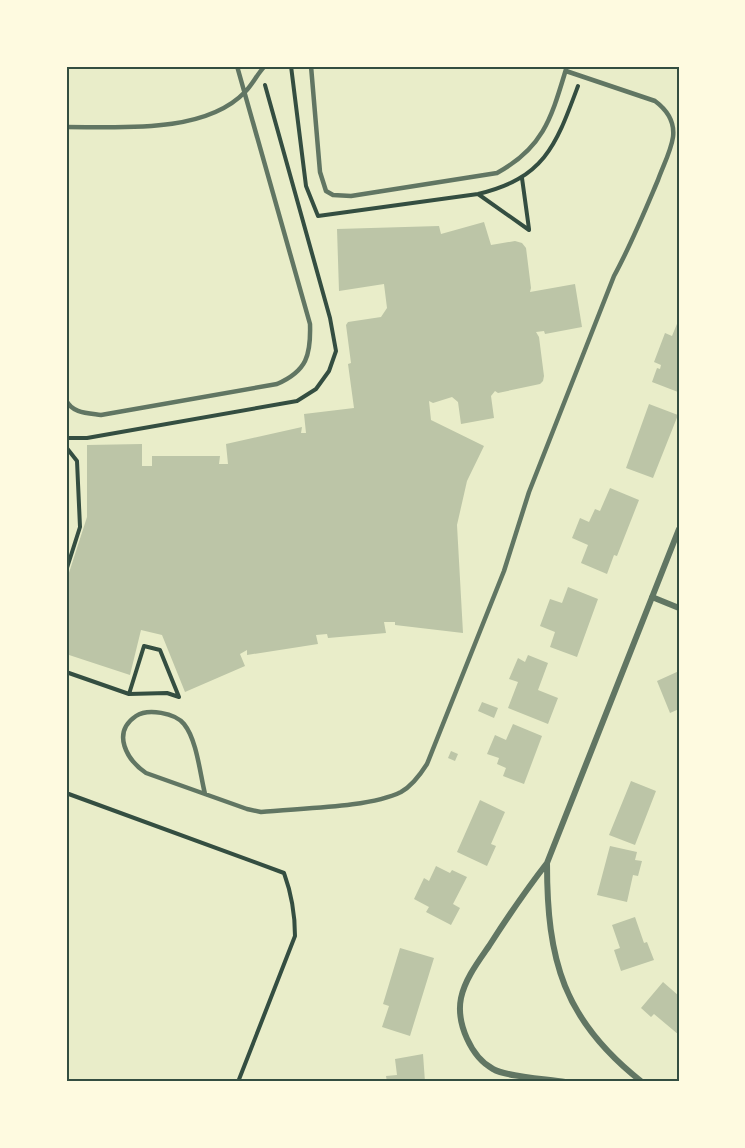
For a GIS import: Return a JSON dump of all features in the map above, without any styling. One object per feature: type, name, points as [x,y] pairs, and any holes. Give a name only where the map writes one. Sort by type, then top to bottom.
[{"type":"street","points":[[565,1082],[494,1070],[476,1054],[464,1030],[460,1013],[461,998],[468,977],[521,896],[547,863],[679,529]]},
{"type":"street","points":[[652,597],[679,608]]},
{"type":"street","points":[[547,863],[550,934],[556,962],[574,1007],[604,1048],[642,1082]]},
{"type":"lane","points":[[66,400],[68,405],[81,413],[101,415],[277,384],[292,377],[304,365],[311,345],[310,324],[237,66]]},
{"type":"lane","points":[[206,794],[191,735],[182,721],[169,714],[151,712],[137,715],[129,724],[124,737],[125,750],[134,765],[146,773],[247,809],[261,812],[371,802],[403,791],[417,778],[427,764],[504,571],[529,492],[609,287],[631,245],[669,153],[673,136],[672,122],[665,109],[656,101],[566,69],[544,131],[534,147],[516,163],[497,173],[351,196],[333,195],[326,190],[320,172],[311,66]]},
{"type":"lane","points":[[66,127],[154,127],[195,119],[223,108],[245,93],[263,68]]},
{"type":"path","points":[[291,66],[306,186],[318,216],[478,194],[503,188],[522,178],[549,152],[561,131],[582,76]]},
{"type":"path","points":[[66,438],[87,438],[297,401],[316,389],[329,371],[336,351],[330,318],[263,68]]},
{"type":"path","points":[[478,194],[529,230],[522,178]]},
{"type":"path","points":[[66,447],[77,461],[80,527],[66,571]]},
{"type":"path","points":[[66,672],[129,694],[167,693],[179,697],[159,650],[144,646],[129,694]]},
{"type":"path","points":[[66,794],[284,873],[295,913],[295,936],[238,1082]]},
{"type":"building","points":[[484,222],[491,245],[515,241],[522,243],[526,248],[530,292],[575,284],[582,327],[545,334],[544,331],[536,332],[539,337],[543,381],[540,384],[498,393],[495,391],[491,396],[494,418],[461,424],[458,402],[452,397],[433,403],[429,401],[431,420],[484,446],[467,481],[457,525],[463,633],[384,622],[386,633],[328,638],[327,634],[316,635],[318,644],[247,655],[247,650],[240,654],[245,666],[185,692],[162,635],[141,630],[130,675],[66,654],[66,582],[87,517],[87,445],[142,444],[142,466],[152,466],[152,456],[220,456],[219,464],[228,464],[226,444],[302,427],[301,433],[306,433],[304,414],[354,408],[346,325],[348,322],[381,317],[387,308],[384,284],[339,291],[337,229],[439,226],[441,234]]},
{"type":"building","points":[[679,319],[678,392],[652,382],[657,368],[660,369],[661,365],[654,362],[665,333],[672,336]]},
{"type":"building","points":[[649,404],[678,415],[653,478],[626,468]]},
{"type":"building","points":[[610,488],[639,500],[617,556],[614,555],[607,574],[581,563],[588,545],[572,538],[580,518],[589,522],[595,509],[600,511]]},
{"type":"building","points":[[568,587],[598,599],[577,657],[550,647],[555,632],[540,626],[550,599],[562,603]]},
{"type":"building","points":[[528,655],[548,663],[538,690],[558,698],[548,724],[508,708],[518,682],[509,679],[518,658],[525,662]]},
{"type":"building","points":[[679,671],[679,709],[670,713],[657,681]]},
{"type":"building","points":[[482,702],[498,708],[494,718],[478,711]]},
{"type":"building","points":[[513,724],[542,736],[524,784],[503,776],[506,768],[497,764],[499,758],[487,754],[495,735],[506,740]]},
{"type":"building","points":[[451,751],[458,754],[455,761],[448,758]]},
{"type":"building","points":[[631,781],[656,791],[635,845],[609,835]]},
{"type":"building","points":[[480,800],[505,812],[491,844],[496,846],[487,866],[457,852]]},
{"type":"building","points":[[610,846],[637,852],[635,860],[642,861],[638,876],[633,875],[627,902],[597,895]]},
{"type":"building","points":[[436,866],[450,873],[452,870],[467,877],[453,904],[460,908],[451,925],[426,912],[429,907],[414,899],[424,878],[429,881]]},
{"type":"building","points":[[635,917],[644,943],[647,942],[654,960],[621,971],[614,950],[620,948],[612,925]]},
{"type":"building","points":[[400,948],[434,958],[410,1036],[382,1027],[389,1006],[383,1004]]},
{"type":"building","points":[[663,982],[679,996],[679,1035],[654,1014],[651,1017],[641,1008]]},
{"type":"building","points":[[423,1054],[425,1082],[387,1082],[386,1076],[397,1075],[395,1059]]}]
